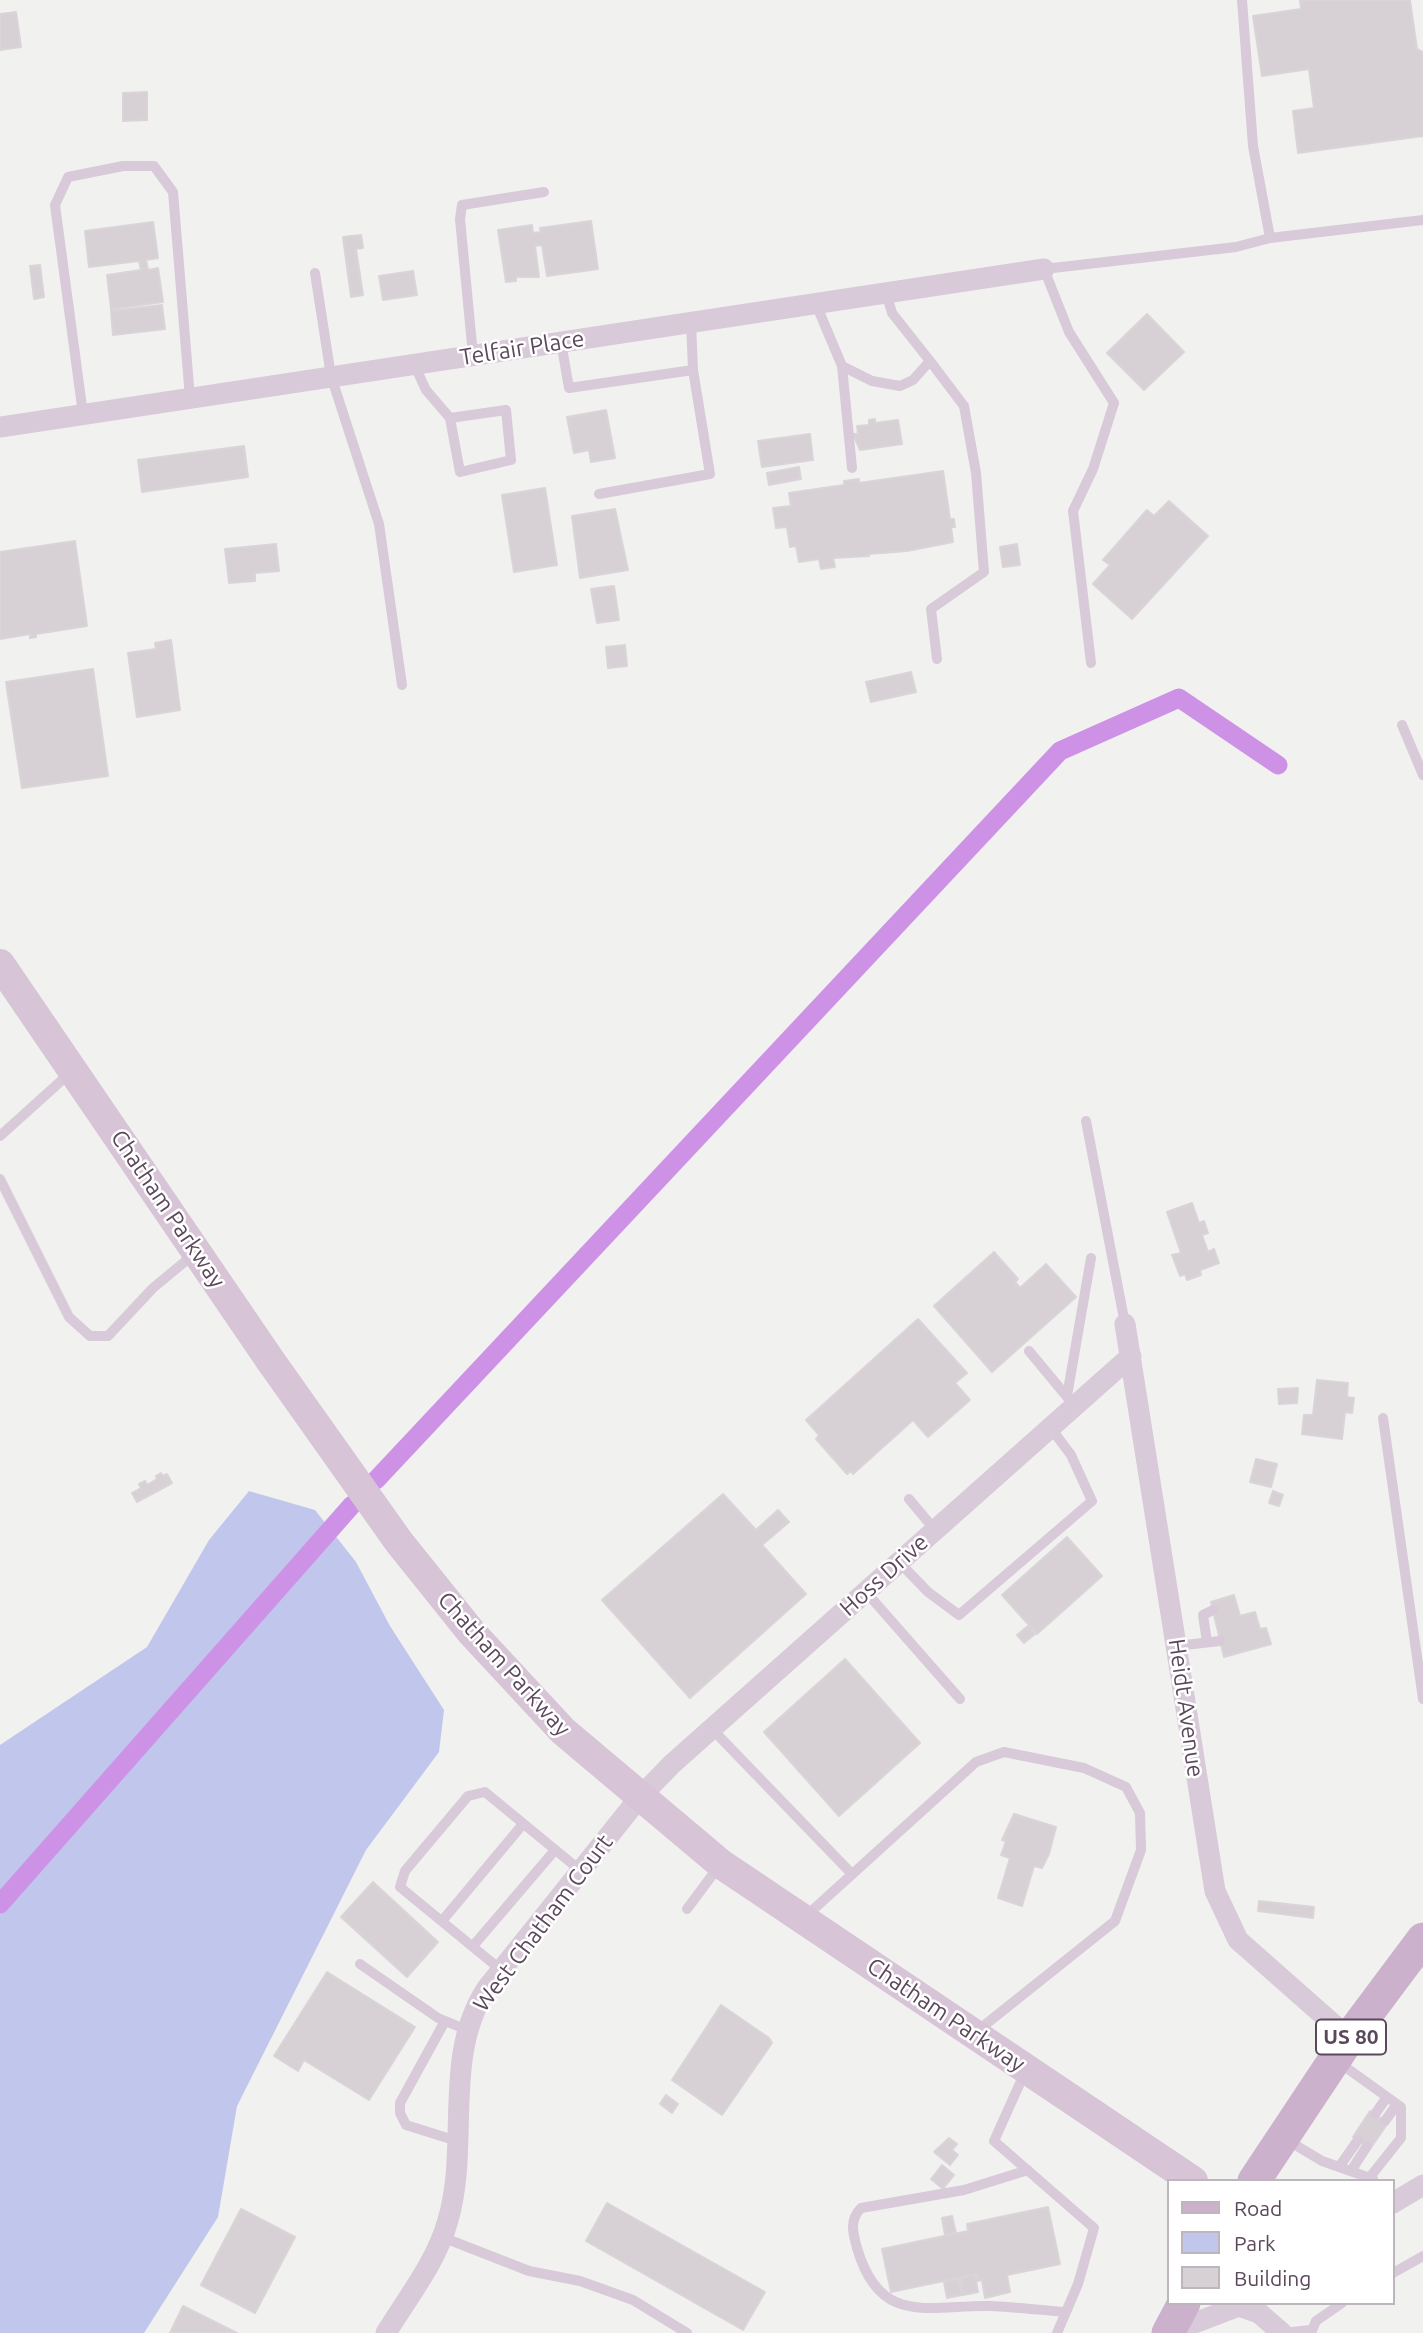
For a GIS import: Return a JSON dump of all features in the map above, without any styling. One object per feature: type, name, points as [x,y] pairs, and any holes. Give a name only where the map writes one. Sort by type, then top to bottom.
[{"type":"main road","name":"Chatham Parkway","points":[[0,964],[399,1542],[464,1623],[563,1731],[639,1798],[721,1864],[1190,2179]]},
{"type":"main road","name":"US 80","points":[[1255,2179],[1342,2049],[1423,1939]]},
{"type":"main road","points":[[1168,2333],[1183,2305]]},
{"type":"street","name":"Telfair Place","points":[[0,427],[1044,269]]},
{"type":"street","name":"Heidt Avenue","points":[[1125,1324],[1210,1870],[1229,1926],[1248,1950],[1342,2049]]},
{"type":"street","name":"Hoss Drive","points":[[639,1798],[712,1729],[1051,1427],[1071,1401],[1130,1356]]},
{"type":"street","name":"West Chatham Court","points":[[386,2333],[442,2237],[452,2202],[467,2030],[475,2006],[639,1798]]},
{"type":"street","points":[[1275,2305],[1282,2333]]},
{"type":"street","points":[[1168,2333],[1239,2306],[1259,2313],[1282,2333]]},
{"type":"lane","points":[[1242,0],[1253,146],[1270,238]]},
{"type":"lane","points":[[83,414],[55,205],[68,177],[123,166],[153,166],[173,192],[190,398]]},
{"type":"lane","points":[[473,355],[460,219],[461,205],[544,192]]},
{"type":"lane","points":[[1091,663],[1073,511],[1093,469],[1114,403],[1069,332],[1044,269],[1236,247],[1270,238],[1423,220]]},
{"type":"lane","points":[[316,273],[331,376],[379,524],[402,685]]},
{"type":"lane","points":[[886,293],[892,313],[964,406],[976,473],[984,572],[931,609],[937,659]]},
{"type":"lane","points":[[816,304],[842,366],[852,468]]},
{"type":"lane","points":[[599,494],[710,474],[693,370],[691,322]]},
{"type":"lane","points":[[561,342],[569,388],[693,370]]},
{"type":"lane","points":[[842,366],[872,381],[900,386],[913,380],[930,361]]},
{"type":"lane","points":[[414,364],[426,390],[450,418],[460,472],[511,460],[506,410],[450,418]]},
{"type":"lane","points":[[1402,725],[1423,775]]},
{"type":"lane","points":[[0,1136],[73,1070]]},
{"type":"lane","points":[[1086,1121],[1125,1324]]},
{"type":"lane","points":[[0,1180],[69,1317],[90,1336],[108,1336],[153,1288],[197,1251]]},
{"type":"lane","points":[[1071,1401],[1091,1258]]},
{"type":"lane","points":[[1029,1351],[1071,1401]]},
{"type":"lane","points":[[1383,1418],[1423,1699]]},
{"type":"lane","points":[[899,1562],[928,1592],[959,1615],[1092,1501],[1072,1455],[1051,1427]]},
{"type":"lane","points":[[909,1499],[935,1530]]},
{"type":"lane","points":[[866,1592],[960,1699]]},
{"type":"lane","points":[[1208,1643],[1203,1615],[1213,1610]]},
{"type":"lane","points":[[1176,1646],[1220,1641]]},
{"type":"lane","points":[[712,1729],[851,1873]]},
{"type":"lane","points":[[803,1919],[976,1762],[1004,1752],[1084,1768],[1126,1787],[1140,1813],[1140,1850],[1115,1921],[974,2034]]},
{"type":"lane","points":[[501,1970],[400,1887],[405,1871],[468,1796],[485,1792],[581,1871]]},
{"type":"lane","points":[[442,1921],[523,1824]]},
{"type":"lane","points":[[473,1946],[555,1850]]},
{"type":"lane","points":[[687,1909],[721,1864]]},
{"type":"lane","points":[[360,1964],[445,2021],[467,2030]]},
{"type":"lane","points":[[445,2021],[400,2103],[400,2113],[406,2125],[457,2141]]},
{"type":"lane","points":[[1282,2137],[1322,2161],[1373,2179],[1401,2138],[1401,2107],[1387,2097],[1342,2049]]},
{"type":"lane","points":[[1027,2069],[994,2141],[1094,2228],[1066,2312],[1056,2333]]},
{"type":"lane","points":[[1375,2114],[1387,2097]]},
{"type":"lane","points":[[1385,2121],[1397,2104]]},
{"type":"lane","points":[[1339,2167],[1362,2143],[1351,2171]]},
{"type":"lane","points":[[1028,2170],[964,2190],[861,2208],[855,2214],[853,2232],[861,2260],[883,2294],[913,2309],[989,2306],[1066,2312]]},
{"type":"lane","points":[[442,2237],[529,2271],[580,2281],[633,2300],[687,2333]]},
{"type":"lane","points":[[1395,2272],[1423,2256]]},
{"type":"lane","points":[[1282,2333],[1311,2331],[1316,2321],[1339,2305]]},
{"type":"green space","points":[[249,1491],[315,1510],[356,1562],[390,1626],[444,1710],[439,1752],[366,1850],[237,2106],[218,2217],[144,2333],[0,2333],[0,1745],[147,1647],[209,1540]]},
{"type":"building","points":[[1300,0],[1410,0],[1417,49],[1423,52],[1423,136],[1298,153],[1293,111],[1314,108],[1309,69],[1262,76],[1253,16],[1301,9]]},
{"type":"building","points":[[16,12],[21,47],[0,50],[0,14]]},
{"type":"building","points":[[147,92],[147,120],[123,121],[123,93]]},
{"type":"building","points":[[591,221],[598,269],[547,276],[542,245],[535,246],[539,277],[516,277],[516,281],[506,282],[498,230],[532,225],[533,233],[541,232],[540,228]]},
{"type":"building","points":[[153,222],[158,258],[146,260],[148,270],[158,268],[163,302],[111,309],[107,275],[141,270],[139,261],[89,267],[85,231]]},
{"type":"building","points":[[361,235],[363,248],[356,249],[363,295],[351,297],[343,237]]},
{"type":"building","points":[[40,265],[44,297],[34,299],[30,266]]},
{"type":"building","points":[[413,271],[417,295],[383,300],[379,276]]},
{"type":"building","points":[[162,305],[165,329],[113,335],[111,311]]},
{"type":"building","points":[[1147,314],[1184,352],[1144,390],[1107,353]]},
{"type":"building","points":[[606,410],[615,458],[591,462],[589,450],[574,453],[567,417]]},
{"type":"building","points":[[875,419],[875,423],[898,420],[902,444],[860,450],[853,434],[858,434],[857,426],[869,425],[869,420]]},
{"type":"building","points":[[810,434],[813,460],[762,467],[758,441]]},
{"type":"building","points":[[244,446],[248,477],[142,492],[138,460]]},
{"type":"building","points":[[799,467],[801,479],[769,485],[767,473]]},
{"type":"building","points":[[943,471],[950,519],[954,519],[955,527],[951,527],[953,542],[907,551],[833,558],[835,567],[821,569],[819,559],[799,562],[796,546],[790,547],[787,527],[776,528],[773,508],[791,506],[789,493],[844,485],[844,481],[859,479],[859,483]]},
{"type":"building","points":[[545,488],[557,565],[514,572],[502,495]]},
{"type":"building","points":[[1169,501],[1208,536],[1132,619],[1093,584],[1110,565],[1103,560],[1147,510],[1154,516]]},
{"type":"building","points":[[615,509],[628,570],[580,578],[572,516]]},
{"type":"building","points":[[75,541],[87,626],[36,634],[36,637],[30,638],[30,634],[0,639],[0,552]]},
{"type":"building","points":[[276,544],[279,571],[255,573],[255,581],[229,583],[225,549]]},
{"type":"building","points":[[1017,544],[1020,565],[1003,567],[1000,547]]},
{"type":"building","points":[[614,586],[619,620],[597,623],[591,589]]},
{"type":"building","points":[[171,640],[180,710],[137,717],[128,653],[156,649],[155,643]]},
{"type":"building","points":[[625,645],[627,666],[608,668],[606,647]]},
{"type":"building","points":[[93,669],[108,776],[22,788],[6,682]]},
{"type":"building","points":[[911,672],[916,692],[871,702],[866,682]]},
{"type":"building","points":[[1192,1203],[1199,1223],[1204,1221],[1208,1233],[1202,1235],[1208,1252],[1214,1249],[1219,1263],[1200,1270],[1201,1275],[1187,1280],[1185,1274],[1180,1276],[1172,1255],[1181,1253],[1167,1212]]},
{"type":"building","points":[[994,1252],[1018,1279],[1015,1282],[1020,1288],[1046,1264],[1076,1297],[992,1372],[934,1306]]},
{"type":"building","points":[[918,1319],[967,1373],[955,1383],[970,1400],[928,1437],[913,1420],[853,1474],[851,1471],[847,1474],[816,1439],[819,1435],[806,1420]]},
{"type":"building","points":[[1317,1380],[1348,1383],[1347,1397],[1354,1398],[1352,1413],[1345,1412],[1342,1439],[1302,1434],[1304,1415],[1313,1415]]},
{"type":"building","points":[[1298,1388],[1297,1403],[1279,1404],[1278,1389]]},
{"type":"building","points":[[1256,1459],[1277,1464],[1271,1487],[1250,1482]]},
{"type":"building","points":[[161,1473],[163,1476],[167,1474],[172,1483],[137,1502],[132,1493],[141,1488],[139,1484],[145,1481],[147,1485]]},
{"type":"building","points":[[1273,1491],[1283,1495],[1279,1506],[1269,1503]]},
{"type":"building","points":[[723,1494],[756,1530],[778,1510],[789,1522],[762,1545],[806,1594],[690,1698],[602,1600]]},
{"type":"building","points":[[1067,1537],[1102,1576],[1037,1634],[1002,1595]]},
{"type":"building","points":[[1234,1595],[1240,1616],[1255,1612],[1260,1629],[1266,1628],[1271,1644],[1224,1657],[1211,1602]]},
{"type":"building","points":[[1028,1626],[1035,1634],[1024,1643],[1017,1635]]},
{"type":"building","points":[[845,1659],[920,1743],[839,1816],[764,1732]]},
{"type":"building","points":[[1014,1814],[1056,1827],[1049,1854],[1042,1868],[1034,1866],[1022,1906],[998,1898],[1010,1858],[1001,1855],[1006,1841],[1002,1840]]},
{"type":"building","points":[[373,1882],[438,1942],[407,1977],[341,1917]]},
{"type":"building","points":[[1259,1901],[1314,1907],[1313,1918],[1258,1911]]},
{"type":"building","points":[[327,1972],[415,2027],[369,2100],[304,2060],[298,2071],[274,2056]]},
{"type":"building","points":[[721,2005],[769,2038],[772,2043],[722,2115],[672,2080]]},
{"type":"building","points":[[666,2095],[678,2104],[672,2113],[660,2104]]},
{"type":"building","points":[[1370,2111],[1388,2123],[1370,2149],[1353,2137]]},
{"type":"building","points":[[949,2138],[957,2144],[952,2150],[958,2155],[950,2165],[934,2152]]},
{"type":"building","points":[[942,2165],[954,2175],[943,2189],[931,2179]]},
{"type":"building","points":[[607,2203],[765,2292],[743,2330],[586,2241]]},
{"type":"building","points":[[1048,2207],[1060,2264],[1007,2275],[1010,2292],[985,2298],[982,2280],[978,2281],[977,2274],[891,2292],[882,2249],[968,2231],[967,2224]]},
{"type":"building","points":[[241,2209],[295,2237],[255,2313],[201,2285]]},
{"type":"building","points":[[952,2216],[956,2233],[945,2235],[942,2218]]},
{"type":"building","points":[[975,2275],[978,2292],[963,2295],[960,2278]]},
{"type":"building","points":[[959,2279],[962,2295],[947,2298],[944,2282]]},
{"type":"building","points":[[183,2306],[237,2333],[170,2333]]},
{"type":"waterway","points":[[376,1480],[1060,751],[1179,698],[1278,765]]},
{"type":"waterway","points":[[0,1904],[352,1505]]}]
